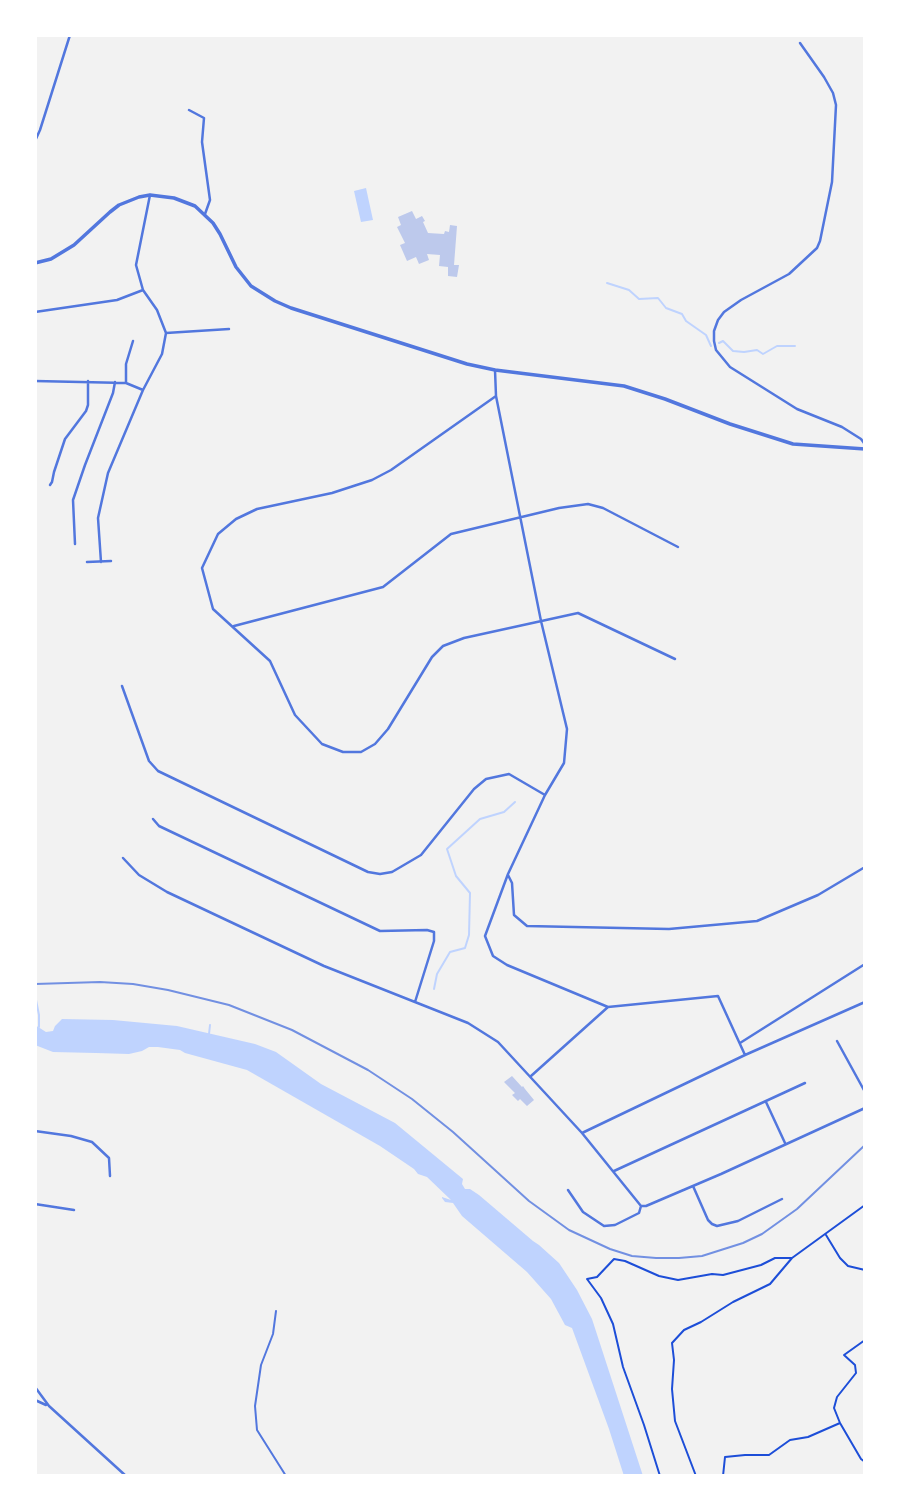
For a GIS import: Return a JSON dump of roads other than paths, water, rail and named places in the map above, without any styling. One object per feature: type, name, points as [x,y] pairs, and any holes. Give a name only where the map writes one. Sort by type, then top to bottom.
[{"type":"street","points":[[35,141],[70,35]]},
{"type":"street","points":[[35,264],[51,259],[74,245],[119,205],[139,197],[161,195],[185,201],[205,214],[220,234],[243,277],[251,286],[275,302],[467,364],[624,386],[793,444],[865,449],[861,439],[842,427],[797,409],[730,367],[716,350],[714,341],[714,331],[724,312],[789,274],[817,248],[820,241],[832,182],[836,105],[824,77],[800,43]]},
{"type":"street","points":[[189,110],[204,118],[202,142],[210,200],[205,214]]},
{"type":"street","points":[[101,562],[98,518],[108,473],[143,390],[162,354],[166,333],[157,310],[143,290],[136,265],[150,195]]},
{"type":"street","points":[[35,312],[117,300],[143,290]]},
{"type":"street","points":[[166,333],[229,329]]},
{"type":"street","points":[[126,383],[127,364],[133,341]]},
{"type":"street","points":[[495,370],[496,396],[520,517],[567,729],[564,763],[545,795],[508,874],[485,936],[493,956],[507,965],[608,1007],[718,996],[745,1055]]},
{"type":"street","points":[[35,381],[115,382],[143,390]]},
{"type":"street","points":[[50,485],[65,439],[86,411],[88,381]]},
{"type":"street","points":[[75,544],[73,500],[115,382]]},
{"type":"street","points":[[496,396],[391,470],[372,480],[332,493],[257,509],[236,519],[218,534],[202,568],[213,608],[270,661],[295,715],[322,744],[343,752],[361,752],[375,744],[388,729],[432,657],[443,646],[464,638],[578,613],[675,659]]},
{"type":"street","points":[[233,626],[383,587],[451,534],[559,508],[588,504],[603,508],[678,547]]},
{"type":"street","points":[[86,562],[111,561]]},
{"type":"street","points":[[122,686],[149,761],[158,771],[368,872],[392,872],[421,855],[474,789],[486,779],[509,774],[545,795]]},
{"type":"street","points":[[153,819],[159,826],[380,931],[434,932],[434,941],[415,1002]]},
{"type":"street","points":[[122,858],[139,875],[167,892],[324,966],[468,1023],[498,1042],[582,1133],[640,1206],[639,1213],[615,1225],[604,1226],[583,1213],[568,1190]]},
{"type":"street","points":[[508,874],[512,883],[514,915],[527,926],[670,929],[757,920],[818,895],[865,867]]},
{"type":"street","points":[[740,1043],[865,964]]},
{"type":"street","points":[[582,1133],[745,1055],[865,1002]]},
{"type":"street","points":[[531,1076],[608,1007]]},
{"type":"street","points":[[837,1041],[865,1092]]},
{"type":"street","points":[[614,1172],[805,1083]]},
{"type":"street","points":[[766,1102],[785,1144]]},
{"type":"street","points":[[640,1206],[646,1206],[693,1186],[865,1108]]},
{"type":"street","points":[[35,1131],[92,1142],[109,1158],[110,1176]]},
{"type":"street","points":[[693,1186],[708,1220],[717,1226],[738,1221],[782,1199]]},
{"type":"street","points":[[35,1204],[74,1210]]},
{"type":"street","points":[[35,1387],[49,1406],[126,1476]]},
{"type":"street","points":[[35,1400],[49,1406]]},
{"type":"lane","points":[[276,1311],[273,1334],[261,1366],[255,1406],[257,1430],[286,1476]]},
{"type":"water","points":[[366,188],[373,220],[361,222],[354,191]]},
{"type":"water","points":[[62,1019],[113,1020],[177,1026],[255,1044],[276,1052],[321,1084],[395,1123],[463,1179],[465,1189],[479,1195],[559,1263],[592,1319],[643,1476],[624,1476],[572,1328],[565,1325],[551,1299],[527,1272],[462,1216],[453,1203],[445,1202],[442,1197],[451,1200],[427,1177],[418,1174],[380,1146],[247,1070],[180,1050],[158,1047],[149,1047],[129,1054],[53,1052],[35,1045],[35,1025],[46,1032],[53,1031]]},
{"type":"waterway","points":[[607,283],[629,290],[639,299],[658,298],[666,308],[682,314],[686,321],[706,335],[711,346]]},
{"type":"waterway","points":[[719,343],[723,341],[733,351],[757,350],[763,354],[777,346],[795,346]]},
{"type":"waterway","points":[[434,989],[437,974],[450,952],[465,948],[469,935],[470,893],[456,876],[447,849],[480,819],[504,812],[515,802]]},
{"type":"waterway","points":[[35,951],[35,969]]},
{"type":"waterway","points":[[35,995],[39,1027]]},
{"type":"waterway","points":[[209,1034],[210,1025]]},
{"type":"railway","points":[[35,984],[100,982],[168,990],[229,1005],[292,1030],[368,1070],[412,1099],[529,1201],[569,1230],[632,1256],[702,1256],[762,1234],[797,1209],[865,1145]]}]
